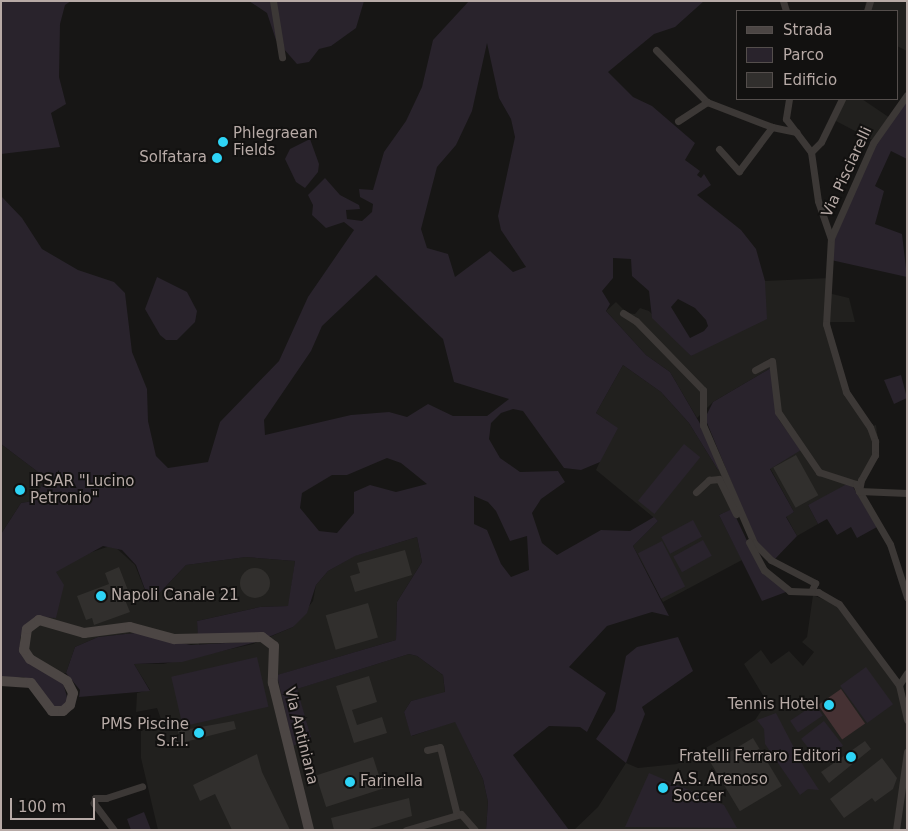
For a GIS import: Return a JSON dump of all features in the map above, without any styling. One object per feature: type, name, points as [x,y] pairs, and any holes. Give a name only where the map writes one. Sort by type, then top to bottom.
[{"type":"street","points":[[273,1],[282,57]]},
{"type":"street","points":[[656,50],[707,102],[772,127],[796,132]]},
{"type":"street","name":"Via Pisciarelli","points":[[860,491],[861,480],[875,455],[875,441],[870,426],[846,392],[826,324],[831,238],[873,143],[907,95]]},
{"type":"street","name":"Via Pisciarelli","points":[[789,100],[786,119],[811,152],[818,201],[831,238]]},
{"type":"street","points":[[811,152],[821,142],[842,100]]},
{"type":"street","points":[[678,121],[707,102]]},
{"type":"street","points":[[720,149],[738,171],[772,127]]},
{"type":"street","points":[[623,313],[636,321],[703,390],[703,425],[754,543],[771,560],[815,583],[812,590]]},
{"type":"street","points":[[755,370],[772,361],[780,418],[819,472],[856,484],[890,544],[907,596]]},
{"type":"street","points":[[696,492],[709,480],[719,479],[764,570],[790,591],[812,590],[830,598],[845,610],[899,686],[907,720]]},
{"type":"street","points":[[860,491],[907,493]]},
{"type":"street","name":"Via Antiniana","points":[[1,680],[31,683],[52,711],[63,711],[70,705],[72,693],[67,681],[30,659],[24,650],[27,630],[39,620],[84,633],[130,627],[174,640],[262,637],[274,646],[273,683],[309,830]]},
{"type":"street","points":[[899,686],[907,673]]},
{"type":"street","points":[[427,750],[440,747],[457,815]]},
{"type":"street","points":[[896,830],[907,752]]},
{"type":"street","points":[[114,830],[94,803],[95,798],[142,786]]},
{"type":"street","points":[[406,830],[457,815],[466,816],[475,830]]},
{"type":"shaded area","points":[[866,1],[907,1],[907,51],[898,46],[898,10],[864,10]]},
{"type":"shaded area","points":[[844,100],[863,100],[890,118],[876,142],[834,120]]},
{"type":"shaded area","points":[[829,278],[828,293],[849,298],[855,322],[830,322],[844,394],[868,428],[876,425],[879,446],[877,459],[865,478],[808,505],[818,524],[797,536],[786,516],[794,512],[770,468],[779,420],[771,368],[713,402],[697,418],[670,372],[646,355],[606,311],[616,302],[627,313],[635,314],[640,308],[649,311],[691,356],[764,307],[765,281]]},
{"type":"shaded area","points":[[623,365],[661,392],[689,423],[718,470],[725,466],[740,506],[719,515],[742,560],[663,602],[633,546],[658,521],[596,470],[616,427],[596,413]]},
{"type":"shaded area","name":"IPSAR \"Lucino Petronio\"","points":[[1,444],[46,478],[33,501],[21,503],[1,534]]},
{"type":"shaded area","points":[[417,537],[422,562],[397,602],[396,640],[278,675],[311,737],[296,689],[409,654],[417,656],[443,675],[445,693],[411,701],[404,712],[412,736],[455,721],[483,779],[488,802],[486,830],[158,830],[141,758],[141,731],[162,722],[157,708],[136,712],[137,693],[150,690],[134,664],[163,664],[253,644],[293,627],[313,601],[316,585],[328,571],[354,556]]},
{"type":"shaded area","points":[[113,545],[135,565],[150,603],[186,565],[246,557],[295,561],[289,606],[260,607],[197,621],[199,645],[155,640],[135,633],[98,637],[75,647],[66,673],[53,674],[20,651],[25,625],[55,572],[80,556]]},
{"type":"shaded area","points":[[813,595],[839,606],[897,685],[907,712],[907,830],[574,830],[598,807],[626,763],[638,768],[677,764],[755,720],[767,702],[744,664],[761,650],[771,664],[789,651],[803,666],[814,652],[802,642],[807,637]]},
{"type":"shaded area","points":[[841,689],[865,723],[842,739],[818,705]]},
{"type":"green space","points":[[1,1],[71,1],[65,5],[60,24],[59,77],[66,104],[51,113],[60,147],[1,154]]},
{"type":"green space","points":[[249,1],[364,1],[356,28],[331,46],[319,49],[309,62],[297,64],[276,40],[267,13]]},
{"type":"green space","points":[[469,1],[704,1],[675,27],[654,34],[608,72],[633,97],[652,106],[695,143],[685,160],[700,171],[697,175],[701,178],[704,174],[711,185],[697,195],[741,230],[756,249],[765,281],[767,319],[691,356],[652,318],[649,291],[632,276],[631,259],[613,258],[613,278],[602,291],[610,304],[606,311],[646,355],[670,372],[702,427],[721,468],[718,470],[689,423],[661,392],[623,365],[596,413],[618,428],[600,462],[581,470],[564,468],[523,411],[513,409],[501,413],[491,423],[489,439],[500,458],[520,472],[558,471],[565,482],[541,499],[532,513],[542,543],[557,555],[601,530],[630,531],[654,517],[658,521],[633,546],[669,616],[652,612],[607,626],[569,667],[606,693],[587,732],[580,727],[549,726],[513,755],[569,830],[486,830],[488,802],[483,779],[455,722],[411,736],[404,712],[411,701],[445,692],[443,675],[417,656],[409,654],[297,689],[311,737],[293,746],[277,675],[396,640],[397,602],[422,562],[417,537],[355,556],[328,571],[316,585],[307,613],[293,627],[271,636],[198,638],[197,621],[260,607],[288,606],[295,561],[246,557],[186,565],[150,603],[136,565],[122,550],[103,546],[56,572],[64,585],[56,618],[42,617],[25,625],[20,638],[20,651],[63,683],[68,700],[62,707],[54,707],[35,682],[23,677],[1,678],[1,534],[21,503],[33,501],[46,478],[1,444],[1,196],[22,218],[42,249],[78,270],[114,282],[125,293],[132,352],[147,389],[148,421],[156,456],[168,468],[208,462],[220,422],[279,361],[308,297],[354,230],[344,222],[326,228],[312,215],[313,205],[308,195],[325,178],[340,195],[359,205],[360,209],[346,210],[347,219],[362,221],[372,212],[373,204],[360,197],[359,189],[373,190],[384,152],[406,121],[422,87],[433,40]],"holes":[[[487,43],[499,98],[511,119],[515,137],[498,216],[501,230],[526,267],[513,272],[490,251],[455,277],[448,254],[427,248],[421,229],[437,167],[456,145],[472,111]],[[376,275],[443,339],[454,382],[509,399],[487,416],[453,416],[428,404],[407,417],[389,412],[351,415],[265,435],[264,420],[311,351],[322,326]],[[678,299],[695,308],[706,320],[708,326],[704,331],[690,338],[671,307]],[[387,458],[401,463],[427,484],[396,492],[370,485],[354,492],[354,513],[337,533],[319,531],[300,508],[302,493],[332,475],[347,475]],[[474,496],[488,502],[496,511],[510,541],[527,536],[529,570],[511,577],[501,564],[487,530],[474,524]]]},
{"type":"green space","points":[[907,98],[907,159],[891,151],[875,186],[884,191],[875,224],[902,234],[907,277],[831,260],[833,243],[876,142]]},
{"type":"green space","points":[[310,139],[319,164],[318,172],[305,188],[296,182],[285,159],[290,149]]},
{"type":"green space","points":[[157,277],[187,292],[197,311],[195,322],[177,340],[166,340],[160,335],[145,309]]},
{"type":"green space","points":[[771,368],[779,420],[801,450],[770,469],[794,512],[786,517],[797,536],[774,560],[759,549],[705,418],[713,402]]},
{"type":"green space","points":[[901,375],[907,398],[894,404],[884,380]]},
{"type":"green space","points":[[684,444],[700,457],[654,514],[638,501]]},
{"type":"green space","points":[[847,484],[853,487],[877,527],[857,538],[851,527],[837,535],[827,519],[818,524],[808,505]]},
{"type":"green space","points":[[732,509],[758,564],[786,592],[762,601],[719,515]]},
{"type":"green space","points":[[693,520],[702,537],[670,554],[661,537]]},
{"type":"green space","points":[[703,540],[712,556],[682,572],[673,556]]},
{"type":"green space","points":[[662,541],[685,586],[661,599],[638,553]]},
{"type":"green space","points":[[135,633],[191,645],[260,641],[182,662],[134,664],[150,691],[79,697],[80,690],[66,673],[75,647],[98,637]]},
{"type":"green space","points":[[678,637],[693,671],[642,707],[645,714],[626,763],[596,739],[615,711],[626,656],[637,647]]},
{"type":"green space","points":[[257,657],[268,707],[183,726],[171,677]]},
{"type":"green space","points":[[866,667],[893,704],[867,723],[840,686]]},
{"type":"green space","points":[[815,704],[823,716],[798,732],[790,721]]},
{"type":"green space","points":[[776,713],[804,767],[819,790],[808,789],[800,795],[765,744],[764,729],[757,720]]},
{"type":"green space","points":[[824,721],[843,745],[820,763],[801,739]]},
{"type":"green space","name":"A.S. Arenoso Soccer","points":[[649,773],[724,805],[737,828],[625,827]]},
{"type":"green space","points":[[144,812],[151,830],[131,830],[127,819]]},
{"type":"building","points":[[796,455],[818,495],[796,508],[773,468]]},
{"type":"building","points":[[405,550],[412,575],[355,592],[350,576],[360,573],[357,563]]},
{"type":"building","name":"Napoli Canale 21","points":[[119,567],[129,593],[123,595],[130,612],[94,625],[92,618],[86,620],[77,596],[109,584],[105,573]]},
{"type":"building","points":[[255,568],[261,569],[269,577],[269,589],[261,597],[255,598],[249,597],[241,589],[240,583],[241,577],[249,569]]},
{"type":"building","points":[[368,603],[378,638],[336,650],[326,615]]},
{"type":"building","points":[[369,676],[377,702],[352,710],[357,725],[382,717],[387,733],[354,743],[336,686]]},
{"type":"building","name":"PMS Piscine S.r.l.","points":[[234,721],[236,729],[173,745],[171,737],[179,735],[178,731]]},
{"type":"building","points":[[753,738],[782,786],[740,811],[711,763]]},
{"type":"building","name":"Fratelli Ferraro Editori","points":[[865,741],[871,749],[829,783],[821,772]]},
{"type":"building","points":[[257,754],[262,772],[290,830],[232,830],[215,794],[200,801],[193,785]]},
{"type":"building","name":"Farinella","points":[[373,757],[383,788],[326,807],[316,776]]},
{"type":"building","points":[[882,758],[897,778],[893,789],[875,802],[872,798],[844,818],[830,799]]},
{"type":"building","points":[[409,798],[412,816],[366,830],[334,830],[331,818]]},
{"type":"place","name":"Phlegraean Fields","points":[[223,142]]},
{"type":"place","name":"Solfatara","points":[[217,158]]},
{"type":"place","name":"IPSAR \"Lucino Petronio\"","points":[[20,490]]},
{"type":"place","name":"Napoli Canale 21","points":[[101,596]]},
{"type":"place","name":"Tennis Hotel","points":[[829,705]]},
{"type":"place","name":"PMS Piscine S.r.l.","points":[[199,733]]},
{"type":"place","name":"Fratelli Ferraro Editori","points":[[851,757]]},
{"type":"place","name":"Farinella","points":[[350,782]]},
{"type":"place","name":"A.S. Arenoso Soccer","points":[[663,788]]}]
